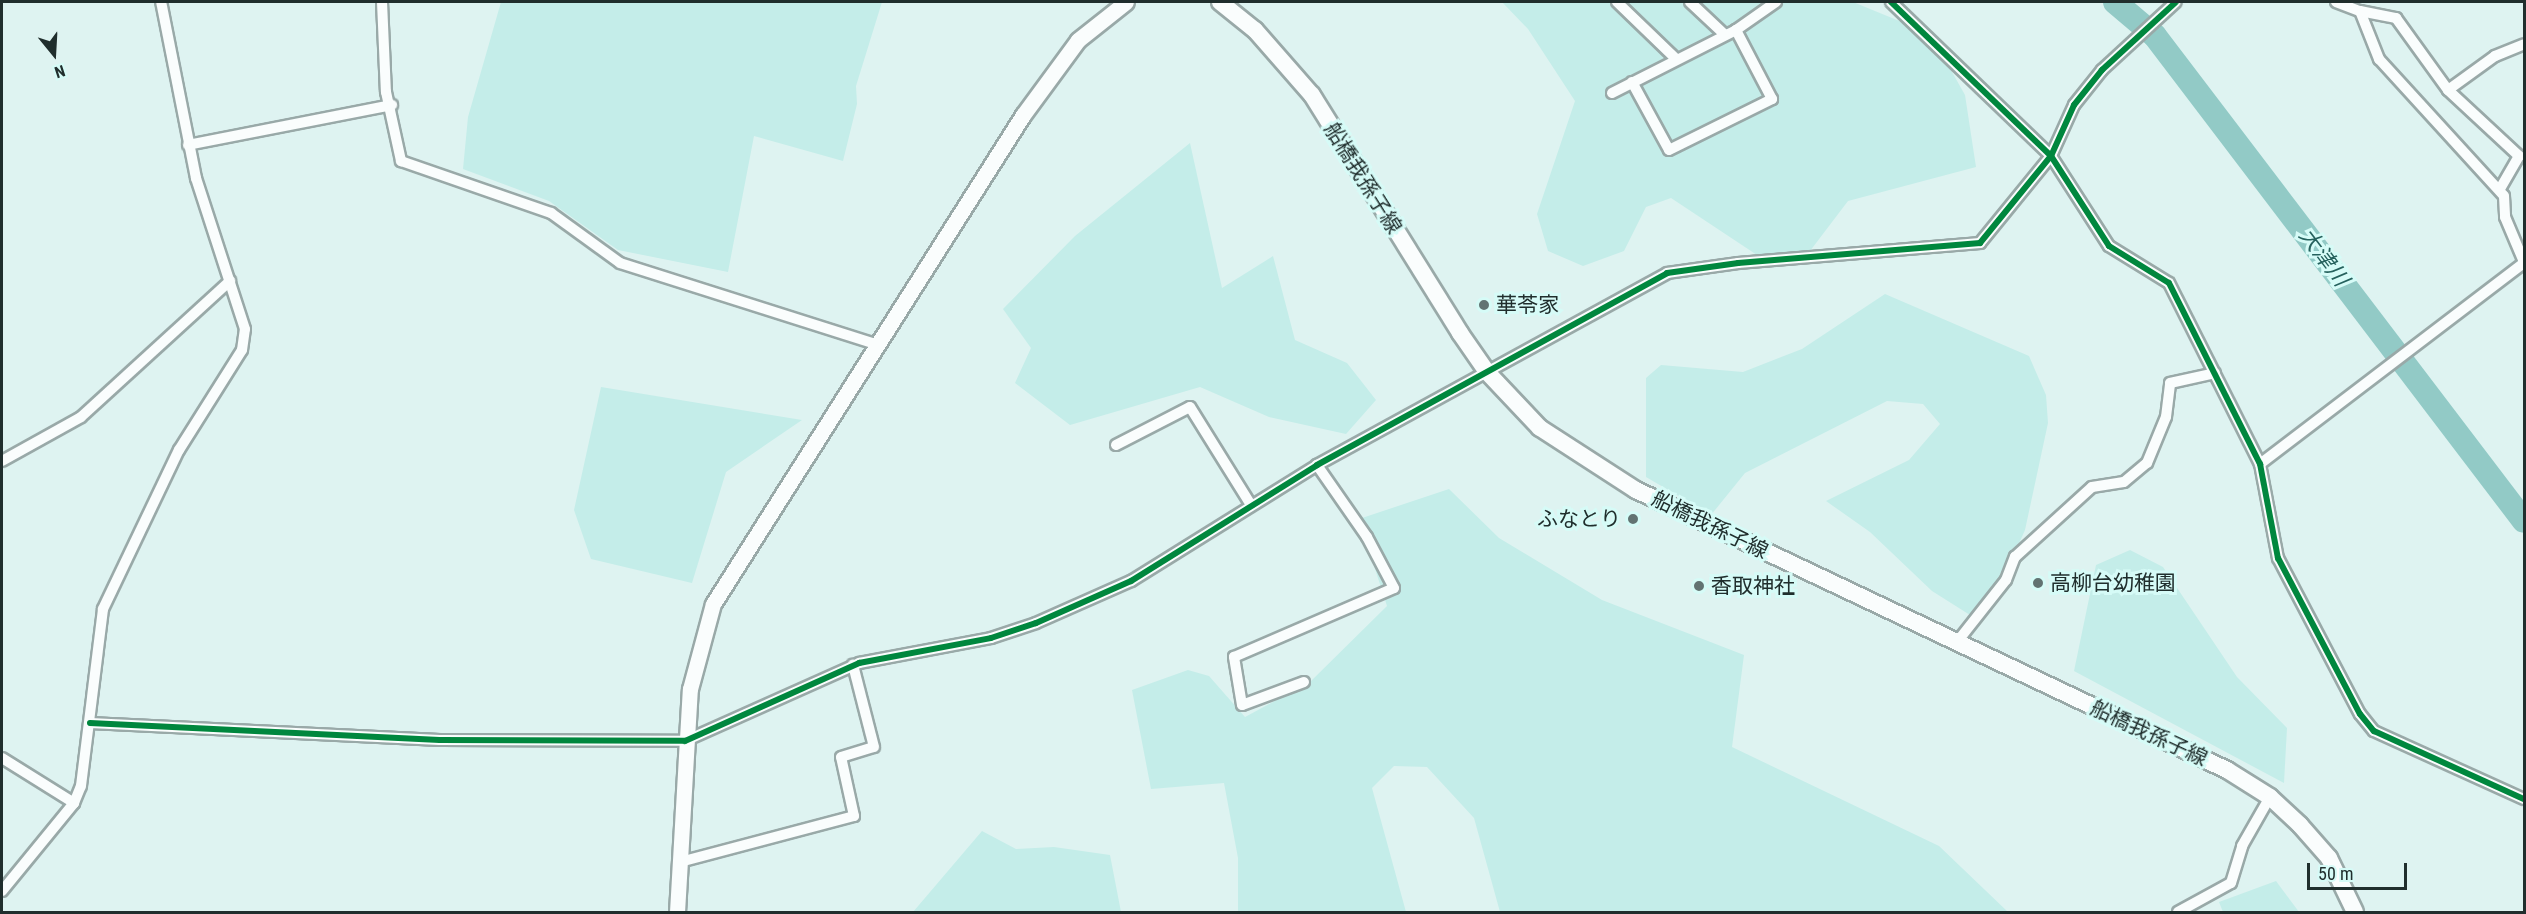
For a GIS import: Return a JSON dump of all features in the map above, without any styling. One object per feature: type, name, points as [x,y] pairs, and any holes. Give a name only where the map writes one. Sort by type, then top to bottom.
[{"type":"main road","name":"船橋我孫子線","points":[[1220,2],[1255,30],[1312,95],[1487,372],[1540,428],[1602,471],[1957,642],[2184,748],[2270,797],[2329,858],[2355,912]]},
{"type":"street","points":[[2,891],[74,803],[81,786],[104,609],[179,450],[242,350],[244,329],[188,145],[161,2]]},
{"type":"street","points":[[382,2],[382,61],[401,161],[551,213],[620,262],[875,344]]},
{"type":"street","points":[[677,912],[685,741],[694,670],[712,604],[875,344],[1052,74],[1078,40],[1126,2]]},
{"type":"street","points":[[1617,2],[1676,59]]},
{"type":"street","points":[[1690,2],[1724,34]]},
{"type":"street","points":[[1612,93],[1724,34],[1736,30],[1776,2]]},
{"type":"street","points":[[1891,2],[2052,156],[2071,194],[2109,246],[2169,283],[2260,464],[2278,558],[2360,714],[2374,731],[2524,799]]},
{"type":"street","points":[[90,723],[440,740],[685,741],[853,666],[991,638],[1059,615],[1170,559],[1251,505],[1317,465],[1667,273],[1738,263],[1980,243],[2052,156],[2074,105],[2136,35],[2155,16],[2175,2]]},
{"type":"street","points":[[2336,2],[2360,11],[2396,18],[2448,90],[2519,156],[2499,190]]},
{"type":"street","points":[[2260,464],[2524,262],[2505,217],[2499,190],[2379,59],[2360,11]]},
{"type":"street","points":[[1632,82],[1670,150],[1772,99],[1736,30]]},
{"type":"street","points":[[2448,90],[2495,56],[2524,44]]},
{"type":"street","points":[[188,145],[392,105]]},
{"type":"street","points":[[2,461],[81,417],[230,281]]},
{"type":"street","points":[[1957,642],[2006,580],[2015,557],[2092,488],[2124,482],[2147,464],[2166,417],[2170,383],[2215,373]]},
{"type":"street","points":[[1116,445],[1190,407],[1251,505]]},
{"type":"street","points":[[1304,682],[1242,705],[1234,657],[1394,588],[1367,537],[1317,465]]},
{"type":"street","points":[[680,862],[854,816],[841,757],[874,747],[853,666]]},
{"type":"street","points":[[2,758],[74,803]]},
{"type":"street","points":[[2178,912],[2231,883],[2242,846],[2270,797]]},
{"type":"shaded area","points":[[501,2],[882,2],[856,86],[857,104],[843,161],[754,136],[728,272],[618,250],[549,201],[463,169],[468,117]]},
{"type":"shaded area","points":[[1502,2],[1853,2],[1914,27],[1943,56],[1965,95],[1976,167],[1848,201],[1810,251],[1757,255],[1671,198],[1646,207],[1624,251],[1583,266],[1548,251],[1537,214],[1575,101],[1528,29]]},
{"type":"shaded area","points":[[1190,143],[1222,288],[1273,256],[1295,340],[1347,363],[1376,400],[1346,434],[1269,417],[1200,387],[1070,425],[1015,383],[1031,348],[1003,309],[1075,236]]},
{"type":"shaded area","points":[[1885,294],[2029,356],[2046,395],[2048,423],[2025,530],[2003,579],[1970,615],[1932,591],[1870,532],[1826,501],[1909,460],[1940,424],[1923,404],[1887,401],[1745,473],[1711,515],[1646,477],[1646,378],[1661,365],[1743,372],[1802,349]]},
{"type":"shaded area","points":[[601,387],[802,420],[726,472],[692,583],[591,559],[574,510]]},
{"type":"shaded area","points":[[1449,489],[1499,538],[1602,600],[1744,655],[1732,747],[1939,846],[2008,912],[1500,912],[1474,818],[1427,767],[1394,766],[1372,788],[1406,912],[1238,912],[1238,858],[1224,783],[1151,789],[1132,690],[1188,670],[1209,676],[1245,717],[1310,682],[1387,606],[1359,519]]},
{"type":"shaded area","points":[[2130,550],[2163,567],[2237,677],[2287,728],[2284,783],[2074,671],[2096,565]]},
{"type":"shaded area","points":[[982,831],[1016,849],[1054,847],[1110,855],[1121,912],[913,912]]},
{"type":"shaded area","points":[[2276,881],[2299,912],[2223,912],[2219,902]]},
{"type":"waterway","name":"大津川","points":[[2115,2],[2155,36],[2524,521]]},
{"type":"cycle path","points":[[1891,2],[2051,156],[2109,246],[2169,283],[2260,464],[2278,558],[2360,714],[2374,731],[2524,799]]},
{"type":"cycle path","points":[[90,723],[440,740],[685,741],[859,663],[991,638],[1036,623],[1131,581],[1317,465],[1667,273],[1738,263],[1980,243],[2051,156],[2074,105],[2102,70],[2176,2]]},
{"type":"place","name":"華苓家","points":[[1484,305]]},
{"type":"place","name":"ふなとり","points":[[1633,519]]},
{"type":"place","name":"高柳台幼稚園","points":[[2038,583]]},
{"type":"place","name":"香取神社","points":[[1699,586]]}]
